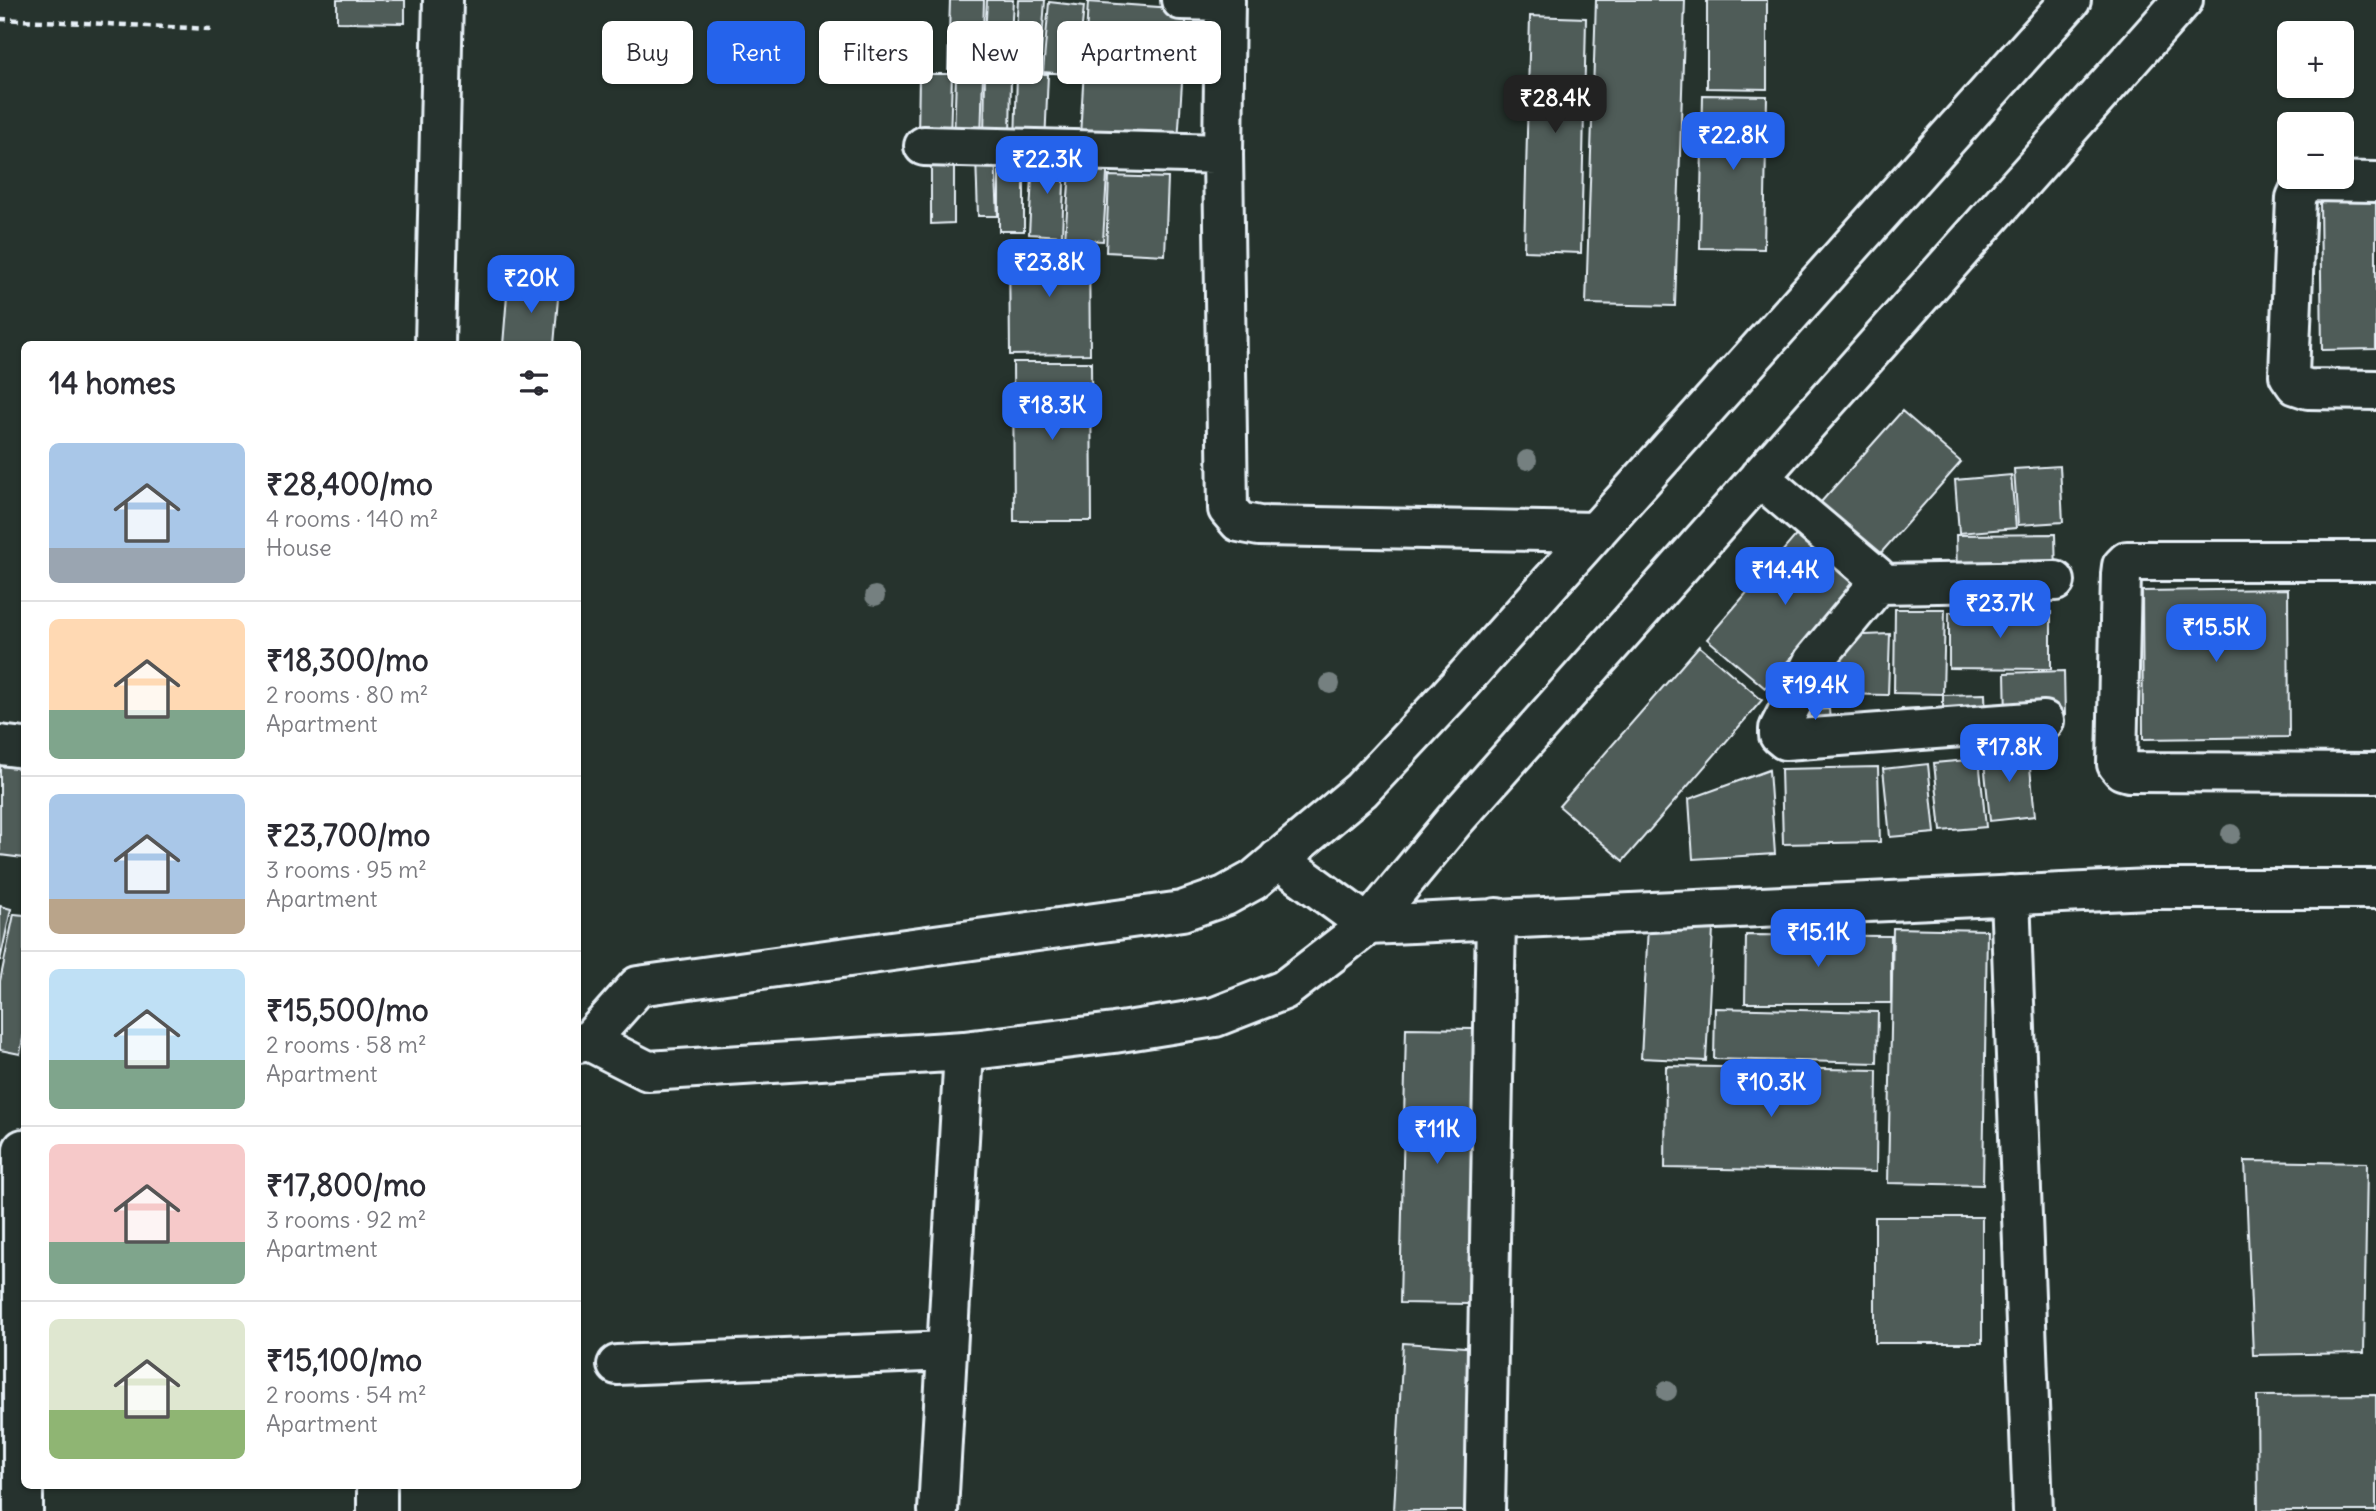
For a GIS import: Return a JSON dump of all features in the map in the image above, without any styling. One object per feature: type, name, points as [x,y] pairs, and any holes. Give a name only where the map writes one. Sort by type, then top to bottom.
[{"type":"street","points":[[435,341],[443,0]]},
{"type":"street","points":[[1181,0],[1225,1],[1223,154],[1228,509],[1239,522],[1259,526],[1596,532]]},
{"type":"street","points":[[2071,0],[1362,790],[1254,880],[1226,896],[1182,911],[638,986],[583,1042],[648,1071],[964,1051],[1114,1033],[1215,1017],[1284,990],[1368,925],[1454,821],[2183,0]]},
{"type":"street","points":[[924,146],[1223,154]]},
{"type":"street","points":[[2376,183],[2310,181],[2301,187],[2296,198],[2289,375],[2296,385],[2308,389],[2376,390]]},
{"type":"street","points":[[1759,477],[1876,576],[1878,583]]},
{"type":"street","points":[[2376,561],[2127,561],[2122,566],[2121,573],[2117,764],[2122,770],[2129,772],[2376,773]]},
{"type":"street","points":[[2045,721],[1785,740],[1779,735],[1779,729],[1813,662],[1878,583],[2054,581]]},
{"type":"street","points":[[0,745],[21,748]]},
{"type":"street","points":[[1278,859],[1368,925],[2150,889],[2376,889]]},
{"type":"street","points":[[2010,895],[2033,1511]]},
{"type":"street","points":[[1485,1511],[1496,919]]},
{"type":"street","points":[[938,1511],[964,1051]]},
{"type":"street","points":[[16,1149],[21,1408]]},
{"type":"street","points":[[617,1365],[947,1351]]},
{"type":"street","points":[[23,1489],[23,1511]]},
{"type":"street","points":[[377,1489],[377,1511]]},
{"type":"path","points":[[0,19],[211,29]]},
{"type":"building","points":[[337,0],[405,0],[405,23],[337,22]]},
{"type":"building","points":[[950,0],[984,0],[983,21],[949,21]]},
{"type":"building","points":[[987,0],[1013,0],[1012,21],[986,21]]},
{"type":"building","points":[[1018,0],[1045,0],[1043,29],[1043,21],[1017,21]]},
{"type":"building","points":[[1596,0],[1685,0],[1675,306],[1586,304]]},
{"type":"building","points":[[1707,0],[1767,0],[1767,89],[1707,88]]},
{"type":"building","points":[[1049,2],[1084,6],[1082,21],[1057,21],[1057,73],[1043,72]]},
{"type":"building","points":[[1088,2],[1187,9],[1186,21],[1087,21]]},
{"type":"building","points":[[1530,16],[1586,18],[1581,253],[1524,251]]},
{"type":"building","points":[[933,74],[947,74],[947,84],[952,84],[950,140],[918,139],[919,84],[933,84]]},
{"type":"building","points":[[1043,74],[1048,74],[1045,144],[1015,143],[1017,84],[1043,84]]},
{"type":"building","points":[[956,84],[983,84],[981,141],[954,141]]},
{"type":"building","points":[[985,84],[1011,84],[1010,141],[984,141]]},
{"type":"building","points":[[1083,84],[1182,84],[1178,142],[1080,136]]},
{"type":"building","points":[[1703,95],[1767,96],[1764,249],[1700,248]]},
{"type":"building","points":[[931,155],[954,155],[954,223],[931,224]]},
{"type":"building","points":[[999,155],[1024,155],[1024,231],[999,231]]},
{"type":"building","points":[[995,156],[998,216],[978,216],[976,157]]},
{"type":"building","points":[[1033,156],[1065,157],[1062,236],[1029,234]]},
{"type":"building","points":[[1071,156],[1108,158],[1103,241],[1065,239]]},
{"type":"building","points":[[1109,176],[1168,178],[1165,255],[1106,252]]},
{"type":"building","points":[[2320,202],[2376,202],[2376,349],[2322,350]]},
{"type":"building","points":[[1009,244],[1089,244],[1090,354],[1010,355]]},
{"type":"building","points":[[508,283],[559,287],[554,341],[503,341]]},
{"type":"building","points":[[1013,362],[1091,362],[1092,521],[1014,521]]},
{"type":"building","points":[[1902,411],[1961,462],[1872,563],[1813,511]]},
{"type":"building","points":[[2060,466],[2063,522],[2018,525],[2014,469]]},
{"type":"building","points":[[2011,475],[2016,528],[1959,533],[1955,480]]},
{"type":"building","points":[[1805,525],[1862,574],[1765,688],[1707,639]]},
{"type":"building","points":[[2055,534],[2056,576],[1957,576],[1956,535]]},
{"type":"building","points":[[2288,589],[2289,737],[2143,739],[2142,591]]},
{"type":"building","points":[[1895,609],[1945,609],[1943,694],[1894,693]]},
{"type":"building","points":[[1949,612],[2051,612],[2051,669],[1949,668]]},
{"type":"building","points":[[1890,634],[1888,695],[1832,694],[1839,636]]},
{"type":"building","points":[[1699,646],[1762,700],[1623,861],[1559,806]]},
{"type":"building","points":[[2064,671],[2065,716],[2006,718],[2005,673]]},
{"type":"building","points":[[1985,694],[1986,722],[1943,724],[1943,695]]},
{"type":"building","points":[[1932,707],[1933,726],[1902,729],[1901,709]]},
{"type":"building","points":[[1829,709],[1831,733],[1801,735],[1799,711]]},
{"type":"building","points":[[2028,748],[2035,816],[1990,821],[1983,752]]},
{"type":"building","points":[[0,754],[21,757],[21,858],[0,855]]},
{"type":"building","points":[[1979,759],[1986,827],[1941,831],[1934,763]]},
{"type":"building","points":[[1928,764],[1935,833],[1890,837],[1883,769]]},
{"type":"building","points":[[1878,767],[1880,842],[1783,844],[1781,769]]},
{"type":"building","points":[[1769,770],[1775,854],[1693,859],[1689,799]]},
{"type":"building","points":[[0,906],[11,909],[0,961]]},
{"type":"building","points":[[14,914],[21,915],[20,1054],[0,1050],[0,981]]},
{"type":"building","points":[[1648,926],[1713,929],[1706,1061],[1641,1058]]},
{"type":"building","points":[[1893,928],[1987,930],[1983,1185],[1888,1183]]},
{"type":"building","points":[[1746,935],[1891,936],[1891,1003],[1745,1003]]},
{"type":"building","points":[[1715,1008],[1878,1012],[1877,1063],[1714,1059]]},
{"type":"building","points":[[1406,1028],[1474,1029],[1468,1304],[1400,1303]]},
{"type":"building","points":[[1666,1066],[1877,1070],[1876,1172],[1665,1168]]},
{"type":"building","points":[[2245,1161],[2367,1163],[2364,1353],[2253,1355]]},
{"type":"building","points":[[1875,1217],[1982,1217],[1982,1343],[1875,1343]]},
{"type":"building","points":[[1403,1343],[1480,1348],[1471,1511],[1394,1511]]},
{"type":"building","points":[[2376,1395],[2376,1511],[2258,1511],[2257,1396]]}]
